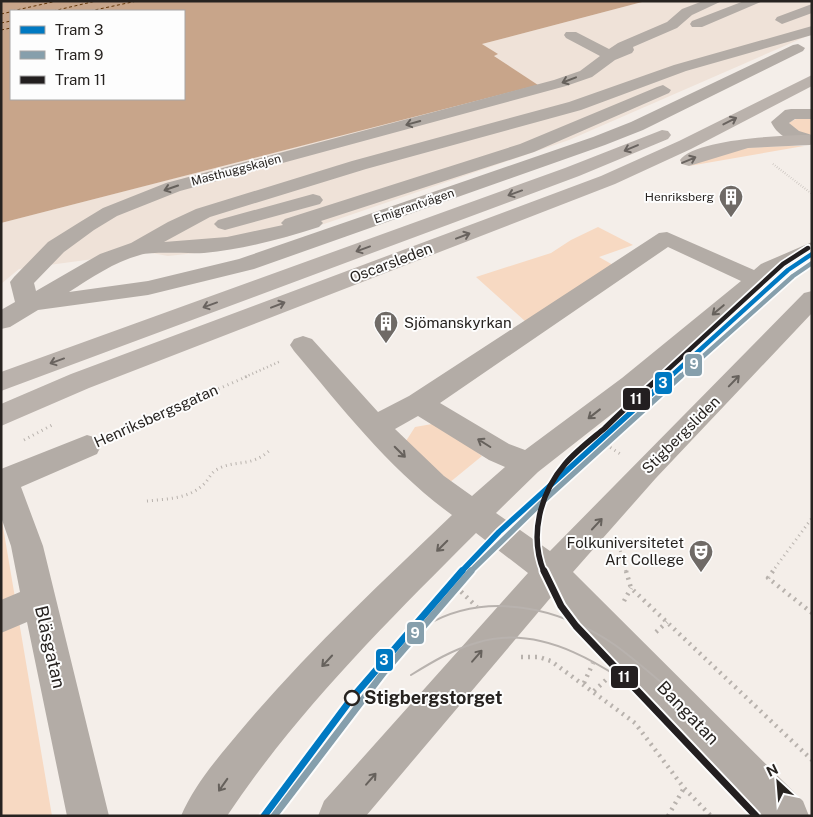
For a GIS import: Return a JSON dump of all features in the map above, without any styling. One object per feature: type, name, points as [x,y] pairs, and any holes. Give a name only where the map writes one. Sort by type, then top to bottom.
[{"type":"highway","name":"Oscarsleden","points":[[1,416],[80,381],[608,180],[685,145],[812,80]]},
{"type":"highway","name":"Oscarsleden","points":[[6,380],[572,172],[680,126]]},
{"type":"highway","points":[[608,180],[673,167],[720,147],[752,141],[811,140]]},
{"type":"highway","points":[[1,432],[146,370],[199,335]]},
{"type":"street","points":[[612,56],[623,46],[672,25],[686,12],[716,1]]},
{"type":"street","points":[[571,35],[612,56],[757,1]]},
{"type":"street","points":[[801,12],[802,39]]},
{"type":"street","points":[[573,118],[594,87],[657,69],[746,34]]},
{"type":"street","points":[[144,236],[216,227],[280,222],[527,148],[573,118],[617,98],[640,81],[718,56],[802,39]]},
{"type":"street","points":[[87,226],[198,248],[250,240],[280,222],[511,139],[802,39]]},
{"type":"street","name":"Emigrantvägen","points":[[1,321],[28,304],[148,288],[246,264],[599,141],[636,126],[802,39]]},
{"type":"street","name":"Masthuggskajen","points":[[28,304],[22,282],[56,248],[110,212],[173,187],[560,83],[586,74],[612,56]]},
{"type":"street","points":[[144,236],[269,205],[503,134],[573,118],[700,72],[718,56]]},
{"type":"street","points":[[28,304],[108,259],[144,236],[175,212],[219,196],[573,118],[667,81],[680,68]]},
{"type":"street","points":[[791,114],[794,109],[812,98]]},
{"type":"street","points":[[811,140],[793,135],[782,127],[780,122],[791,114],[812,114]]},
{"type":"street","points":[[374,427],[419,403],[667,238],[756,280]]},
{"type":"street","points":[[202,816],[235,768],[302,687],[360,626],[528,464],[632,385],[769,269],[812,249]]},
{"type":"street","name":"Stigbergsliden","points":[[551,572],[646,470],[812,298]]},
{"type":"street","name":"Bangatan","points":[[305,347],[374,427],[433,485],[473,516],[520,547],[551,572],[788,816]]},
{"type":"street","points":[[419,403],[499,452],[528,464]]},
{"type":"street","name":"Henriksbergsgatan","points":[[4,481],[87,446]]},
{"type":"street","name":"Bläsgatan","points":[[4,481],[27,546],[88,816]]},
{"type":"street","points":[[339,816],[551,572]]},
{"type":"street","points":[[1,617],[39,600]]},
{"type":"path","points":[[771,162],[812,194]]},
{"type":"path","name":"Henriksbergsgatan","points":[[87,446],[305,347]]},
{"type":"path","points":[[578,426],[646,470]]},
{"type":"path","points":[[147,501],[171,499],[190,494],[202,485],[216,470],[263,458],[270,450]]},
{"type":"path","points":[[812,518],[768,578],[812,613]]},
{"type":"path","points":[[630,588],[812,760]]},
{"type":"path","points":[[550,661],[635,723],[684,788],[710,816]]},
{"type":"path","points":[[668,816],[684,788]]},
{"type":"shaded area","points":[[1,1],[646,1],[482,44],[498,54],[494,56],[538,85],[1,223]]},
{"type":"shaded area","points":[[646,1],[812,1],[812,34],[569,140],[283,238],[223,250],[168,256],[146,252],[19,269],[1,284],[1,223],[537,85],[493,55],[482,44]]},
{"type":"shaded area","points":[[798,118],[812,119],[812,135],[799,133],[788,126],[790,122]]},
{"type":"shaded area","points":[[804,146],[689,166],[733,148]]},
{"type":"shaded area","points":[[598,227],[633,245],[599,257],[613,265],[526,322],[476,277],[551,253],[571,240]]},
{"type":"shaded area","points":[[432,424],[442,427],[482,456],[449,483],[406,441],[415,427]]},
{"type":"shaded area","points":[[1,515],[52,816],[1,816]]},
{"type":"ferry route","points":[[16,10],[57,1]]},
{"type":"ferry route","points":[[57,10],[96,1]]},
{"type":"ferry route","points":[[95,10],[137,1]]},
{"type":"ferry route","points":[[1,14],[10,12]]},
{"type":"ferry route","points":[[1,23],[10,21]]},
{"type":"ferry route","points":[[1,30],[10,28]]},
{"type":"tram line","name":"11","points":[[756,816],[576,626],[561,606],[542,566],[537,527],[542,506],[551,486],[565,464],[783,264],[808,248]]},
{"type":"tram line","name":"3","points":[[264,816],[352,698],[451,582],[499,532],[788,270],[812,254]]},
{"type":"tram line","name":"9","points":[[274,816],[328,743],[412,637],[473,569],[612,438],[793,276],[812,263]]},
{"type":"tram line","points":[[387,658],[420,629],[448,615],[473,608],[497,606],[522,608],[570,621],[593,632],[623,651],[677,696]]},
{"type":"tram line","points":[[411,675],[450,653],[476,643],[501,638],[526,638],[574,652],[619,677],[660,706]]},
{"type":"place","name":"Henriksberg","points":[[731,218]]},
{"type":"place","name":"Sjömanskyrkan","points":[[386,344]]},
{"type":"place","name":"Folkuniversitetet Art College","points":[[701,573]]},
{"type":"place","name":"Stigbergstorget","points":[[352,698]]}]
